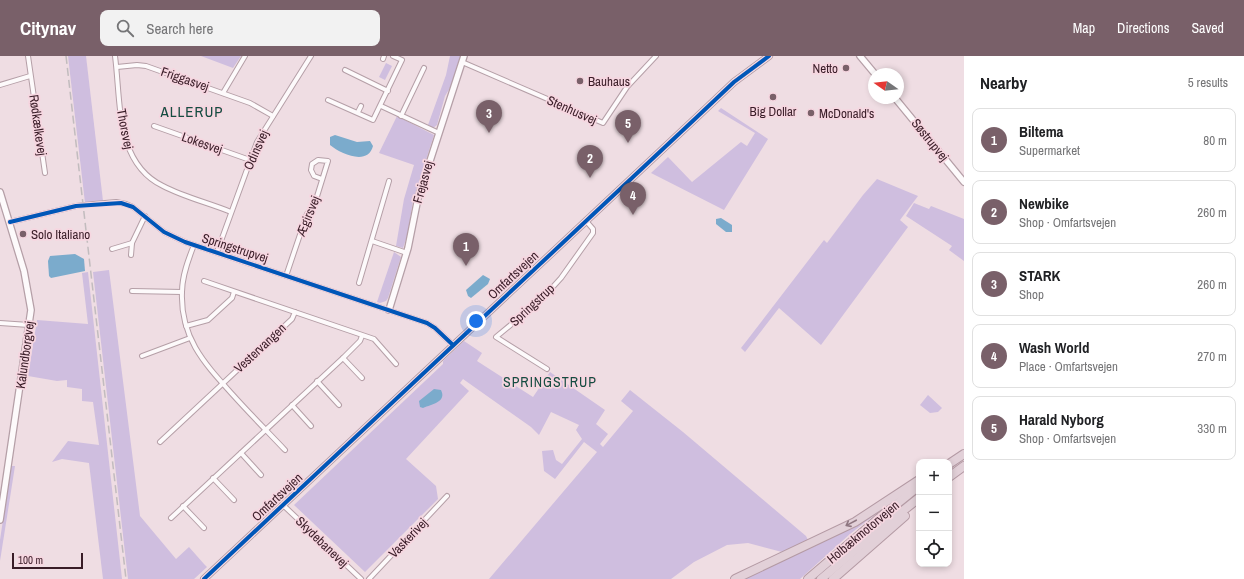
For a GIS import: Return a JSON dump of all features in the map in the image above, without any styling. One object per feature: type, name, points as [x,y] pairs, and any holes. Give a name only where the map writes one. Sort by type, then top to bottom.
[{"type":"highway","points":[[952,462],[964,454]]},
{"type":"highway","points":[[952,475],[964,466]]},
{"type":"highway","points":[[735,579],[855,522],[916,482]]},
{"type":"highway","name":"Holbækmotorvejen","points":[[808,579],[916,488]]},
{"type":"highway","name":"Holbækmotorvejen","points":[[821,579],[916,500]]},
{"type":"highway","points":[[833,579],[916,507]]},
{"type":"main road","name":"Omfartsvejen","points":[[204,579],[734,82],[770,56]]},
{"type":"street","name":"Rødkælkevej","points":[[28,56],[45,173]]},
{"type":"street","name":"Thorsvej","points":[[115,56],[124,134],[129,153],[139,168],[148,177],[162,186],[231,212]]},
{"type":"street","points":[[223,93],[246,56]]},
{"type":"street","name":"Odinsvej","points":[[217,252],[259,138],[311,56]]},
{"type":"street","points":[[328,100],[354,113],[358,112],[373,120],[402,60],[394,56]]},
{"type":"street","name":"Frejasvej","points":[[388,310],[407,253],[416,204],[464,56]]},
{"type":"street","name":"Stenhusvej","points":[[462,62],[603,123],[627,87],[656,56]]},
{"type":"street","points":[[860,56],[870,68]]},
{"type":"street","name":"Friggasvej","points":[[116,67],[137,64],[146,66],[254,105],[272,116]]},
{"type":"street","points":[[401,116],[424,68]]},
{"type":"street","points":[[345,70],[388,91]]},
{"type":"street","name":"Rødkælkevej","points":[[0,85],[30,76]]},
{"type":"street","name":"Søstrupvej","points":[[900,104],[964,182]]},
{"type":"street","points":[[358,112],[361,106]]},
{"type":"street","points":[[381,106],[439,132]]},
{"type":"street","name":"Lokesvej","points":[[154,126],[250,160]]},
{"type":"street","name":"Ægirsvej","points":[[286,276],[307,214],[314,206],[328,161],[318,160],[312,165],[311,170],[314,176],[322,179]]},
{"type":"street","points":[[358,283],[389,181]]},
{"type":"street","name":"Kalundborgvej","points":[[0,192],[10,222],[30,296],[29,325],[0,520]]},
{"type":"street","name":"Springstrupvej","points":[[10,222],[76,206],[121,203],[133,207],[171,236],[431,325],[453,344]]},
{"type":"street","points":[[131,255],[132,243],[145,216]]},
{"type":"street","name":"Springstrup","points":[[548,369],[496,337],[537,304],[560,278],[593,233],[593,229],[586,221]]},
{"type":"street","points":[[372,241],[407,253]]},
{"type":"street","points":[[112,249],[132,243]]},
{"type":"street","name":"Vestervangen","points":[[194,245],[186,267],[182,292],[183,312],[190,338],[202,361],[285,450]]},
{"type":"street","name":"Vestervangen","points":[[204,281],[374,339],[396,364]]},
{"type":"street","points":[[132,291],[182,292]]},
{"type":"street","points":[[186,326],[208,320],[232,298],[234,292]]},
{"type":"street","name":"Vestervangen","points":[[160,442],[292,319],[295,312]]},
{"type":"street","points":[[0,323],[29,325]]},
{"type":"street","points":[[171,518],[360,341],[362,336]]},
{"type":"street","points":[[142,356],[190,338]]},
{"type":"street","points":[[342,358],[362,378]]},
{"type":"street","points":[[317,381],[339,404]]},
{"type":"street","points":[[292,405],[311,426]]},
{"type":"street","points":[[241,452],[262,475]]},
{"type":"street","points":[[213,478],[234,500]]},
{"type":"street","name":"Vaskerivej","points":[[368,579],[447,496]]},
{"type":"street","name":"Skydebanevej","points":[[283,505],[361,579]]},
{"type":"street","points":[[184,506],[204,528]]},
{"type":"shaded area","points":[[68,56],[86,56],[103,201],[85,203]]},
{"type":"shaded area","points":[[201,56],[241,56],[233,68]]},
{"type":"shaded area","points":[[450,56],[461,56],[453,83],[445,96],[437,125],[433,128],[428,125],[446,75]]},
{"type":"shaded area","points":[[386,63],[392,66],[385,80],[379,77]]},
{"type":"shaded area","points":[[721,108],[768,139],[724,210],[651,173],[668,157],[692,182],[741,142],[747,146],[755,133],[718,111]]},
{"type":"shaded area","points":[[397,116],[434,135],[413,200],[408,233],[403,248],[396,246],[404,199],[414,165],[379,153]]},
{"type":"shaded area","points":[[877,179],[918,196],[900,220],[908,227],[821,345],[779,308],[745,352],[741,348],[824,240],[827,243]]},
{"type":"shaded area","points":[[914,203],[929,209],[931,206],[964,219],[964,261],[949,250],[952,246],[906,216]]},
{"type":"shaded area","points":[[394,252],[401,257],[388,298],[386,301],[380,303],[377,302]]},
{"type":"shaded area","points":[[109,270],[140,516],[176,559],[189,547],[207,567],[194,579],[128,579],[93,272]]},
{"type":"shaded area","points":[[88,272],[122,579],[103,579],[89,463],[62,459],[52,462],[68,441],[99,445],[93,402],[82,401],[82,389],[67,387],[67,380],[57,381],[28,376],[37,320],[88,324],[82,273]]},
{"type":"shaded area","points":[[464,341],[482,353],[477,361],[533,397],[550,372],[605,410],[596,424],[608,434],[600,444],[603,447],[633,411],[621,401],[630,390],[683,432],[806,536],[808,540],[782,552],[748,543],[727,545],[694,562],[671,579],[489,579],[597,452],[584,442],[555,479],[544,471],[542,451],[553,450],[556,460],[562,464],[582,439],[576,430],[579,425],[551,412],[539,435],[531,427],[463,379],[460,383],[469,391],[406,459],[436,486],[438,499],[365,572],[294,505],[443,364],[443,361]]},
{"type":"shaded area","points":[[928,395],[942,408],[938,412],[930,413],[920,405]]},
{"type":"shaded area","points":[[11,466],[15,466],[0,561],[0,540]]},
{"type":"shaded area","points":[[885,507],[850,534],[800,579],[738,579]]},
{"type":"water","points":[[335,135],[357,142],[370,141],[373,146],[366,156],[360,157],[347,155],[330,145],[330,137]]},
{"type":"water","points":[[721,218],[732,225],[732,232],[726,232],[716,224],[716,219]]},
{"type":"water","points":[[75,254],[84,259],[85,271],[51,278],[49,276],[48,261],[50,256]]},
{"type":"water","points":[[483,275],[490,279],[488,284],[471,298],[468,296],[466,290]]},
{"type":"water","points":[[434,389],[441,390],[442,397],[440,400],[423,408],[420,407],[419,401]]},
{"type":"railway","points":[[66,56],[126,579]]},
{"type":"cycle path","points":[[204,579],[734,82],[769,56]]},
{"type":"cycle path","points":[[10,222],[76,206],[121,203],[133,207],[164,232],[185,242],[427,323],[435,328],[453,345]]},
{"type":"place","name":"Netto","points":[[846,68]]},
{"type":"place","name":"Bauhaus","points":[[580,81]]},
{"type":"place","name":"Big Dollar","points":[[773,97]]},
{"type":"place","name":"McDonald's","points":[[811,113]]},
{"type":"place","name":"STARK","points":[[489,133]]},
{"type":"place","name":"Harald Nyborg","points":[[628,143]]},
{"type":"place","name":"Newbike","points":[[590,178]]},
{"type":"place","name":"Wash World","points":[[633,215]]},
{"type":"place","name":"Solo Italiano","points":[[23,234]]},
{"type":"place","name":"Biltema","points":[[466,266]]},
{"type":"district","name":"ALLERUP","points":[[192,111]]},
{"type":"district","name":"SPRINGSTRUP","points":[[550,382]]}]
